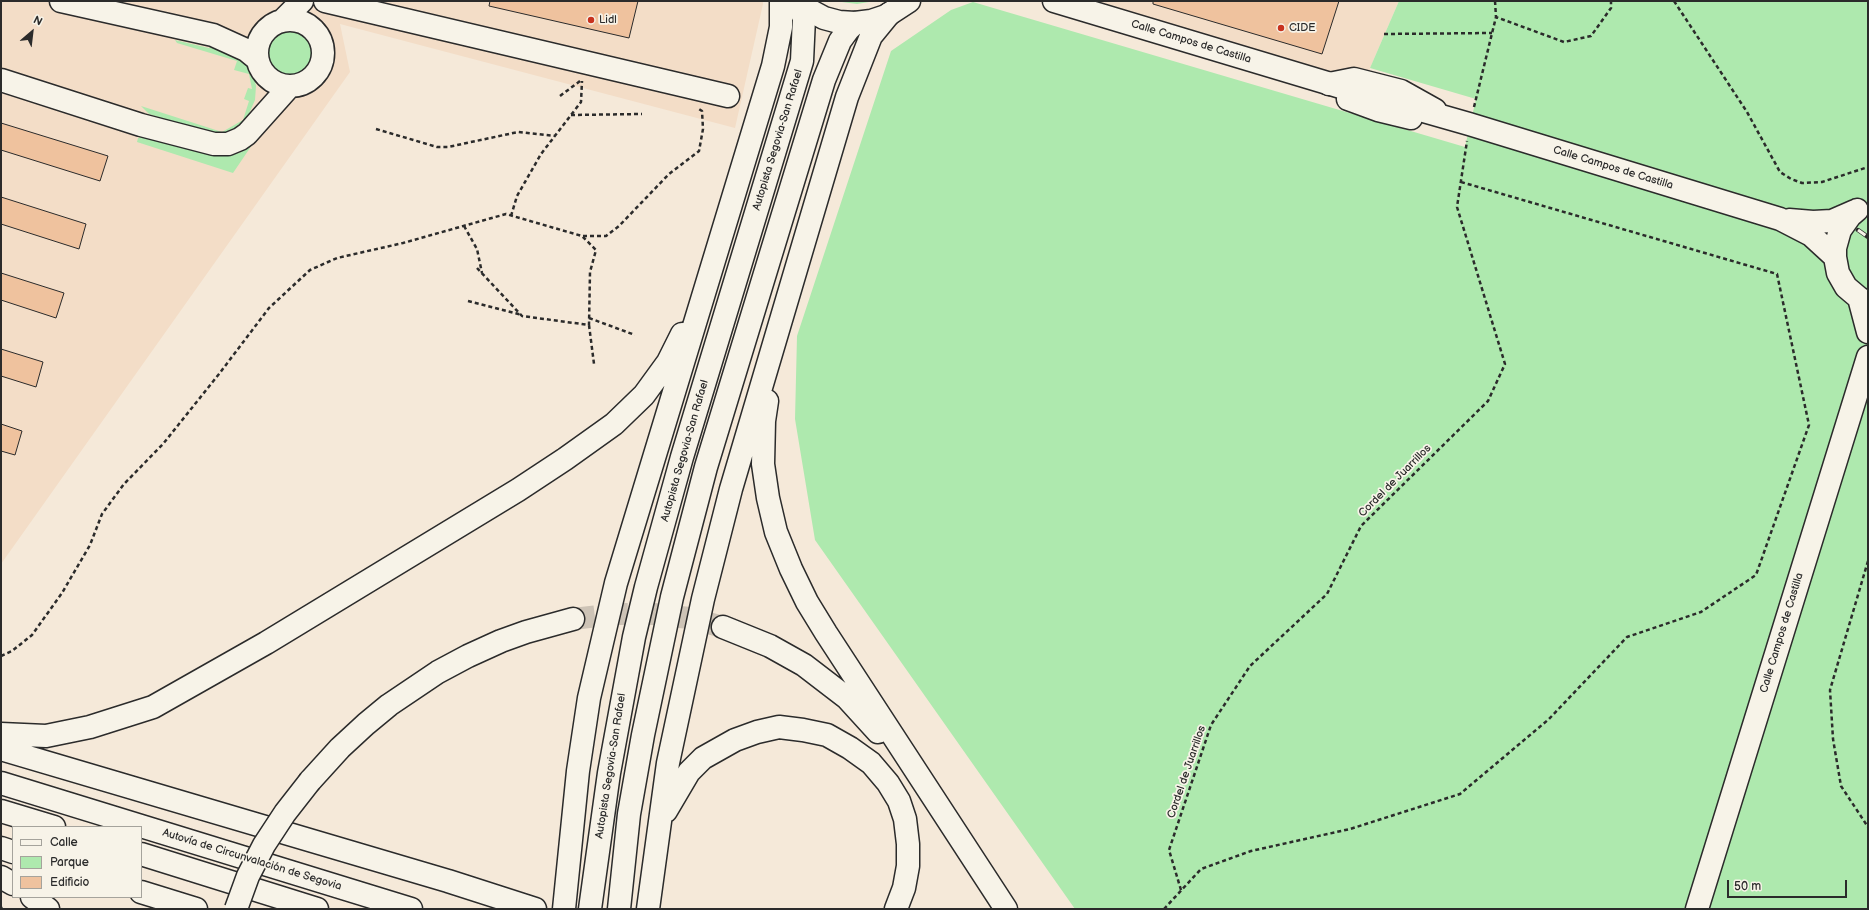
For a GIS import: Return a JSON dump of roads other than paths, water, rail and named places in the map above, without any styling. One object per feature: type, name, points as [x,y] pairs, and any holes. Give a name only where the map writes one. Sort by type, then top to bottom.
[{"type":"main road","points":[[61,1],[213,35],[246,50],[273,83],[289,87],[308,81],[318,71],[321,65],[323,52],[317,18],[318,1]]},
{"type":"main road","points":[[256,125],[263,89],[259,65],[258,42],[275,24],[302,1]]},
{"type":"main road","points":[[325,1],[728,96]]},
{"type":"main road","points":[[564,909],[566,877],[578,771],[589,698],[616,583],[677,389],[702,296],[773,66],[781,27],[781,1]]},
{"type":"main road","points":[[797,1],[824,18],[839,22],[855,23],[874,20],[889,14],[908,1]]},
{"type":"main road","name":"Autopista Segovia-San Rafael","points":[[590,909],[617,727],[634,637],[646,587],[684,450],[802,61],[804,18],[797,1]]},
{"type":"main road","name":"Calle Campos de Castilla","points":[[1054,1],[1329,84],[1446,117],[1471,118],[1780,219],[1811,235],[1834,257]]},
{"type":"main road","points":[[648,903],[668,763],[703,599],[730,489],[778,325],[855,75],[871,36],[889,14]]},
{"type":"main road","points":[[213,35],[254,31],[275,24],[300,22],[315,31],[320,39]]},
{"type":"main road","points":[[620,900],[629,814],[645,727],[672,597],[696,505],[739,358],[824,80],[836,50],[846,32],[855,23]]},
{"type":"main road","points":[[1,80],[141,125],[214,144],[228,144],[240,139],[256,125],[289,87]]},
{"type":"main road","name":"Calle Campos de Castilla","points":[[1780,219],[1824,222],[1840,219],[1863,207]]},
{"type":"main road","name":"Calle Campos de Castilla","points":[[1863,207],[1850,216],[1840,230],[1834,257],[1846,287],[1863,300],[1868,332]]},
{"type":"main road","points":[[1,734],[46,736],[90,727],[153,707],[266,643],[518,490],[614,424],[644,395],[668,362],[702,296]]},
{"type":"main road","points":[[778,325],[764,428],[764,464],[768,498],[776,532],[790,569],[807,602],[1006,909]]},
{"type":"main road","name":"Calle Campos de Castilla","points":[[1697,909],[1868,357]]},
{"type":"main road","points":[[236,909],[248,876],[264,846],[285,813],[310,781],[340,748],[366,724],[389,705],[438,672],[468,656],[501,641],[573,619]]},
{"type":"main road","points":[[723,627],[747,636],[787,655],[821,677],[847,698],[879,733],[972,858]]},
{"type":"main road","points":[[654,857],[664,816],[669,803],[689,772],[703,758],[735,740],[757,732],[779,727],[827,735],[850,748],[871,764],[888,783],[899,801],[905,819],[908,844],[908,866],[904,888],[896,909]]},
{"type":"main road","points":[[1,749],[448,881],[535,909]]},
{"type":"main road","name":"Autovía de Circunvalación de Segovia","points":[[1,783],[141,826]]},
{"type":"main road","points":[[1,811],[51,826]]},
{"type":"main road","name":"Autovía de Circunvalación de Segovia","points":[[142,826],[411,909]]},
{"type":"main road","points":[[1,848],[12,852]]},
{"type":"main road","points":[[142,854],[317,909]]},
{"type":"main road","points":[[1,877],[12,883]]},
{"type":"main road","points":[[142,892],[196,909]]},
{"type":"main road","points":[[33,898],[48,909]]},
{"type":"tunnel","points":[[573,619],[615,614],[654,614],[689,618],[723,627]]},
{"type":"railway","points":[[1858,230],[1868,237]]},
{"type":"place","name":"Lidl","points":[[591,20]]},
{"type":"place","name":"CIDE","points":[[1281,28]]}]
